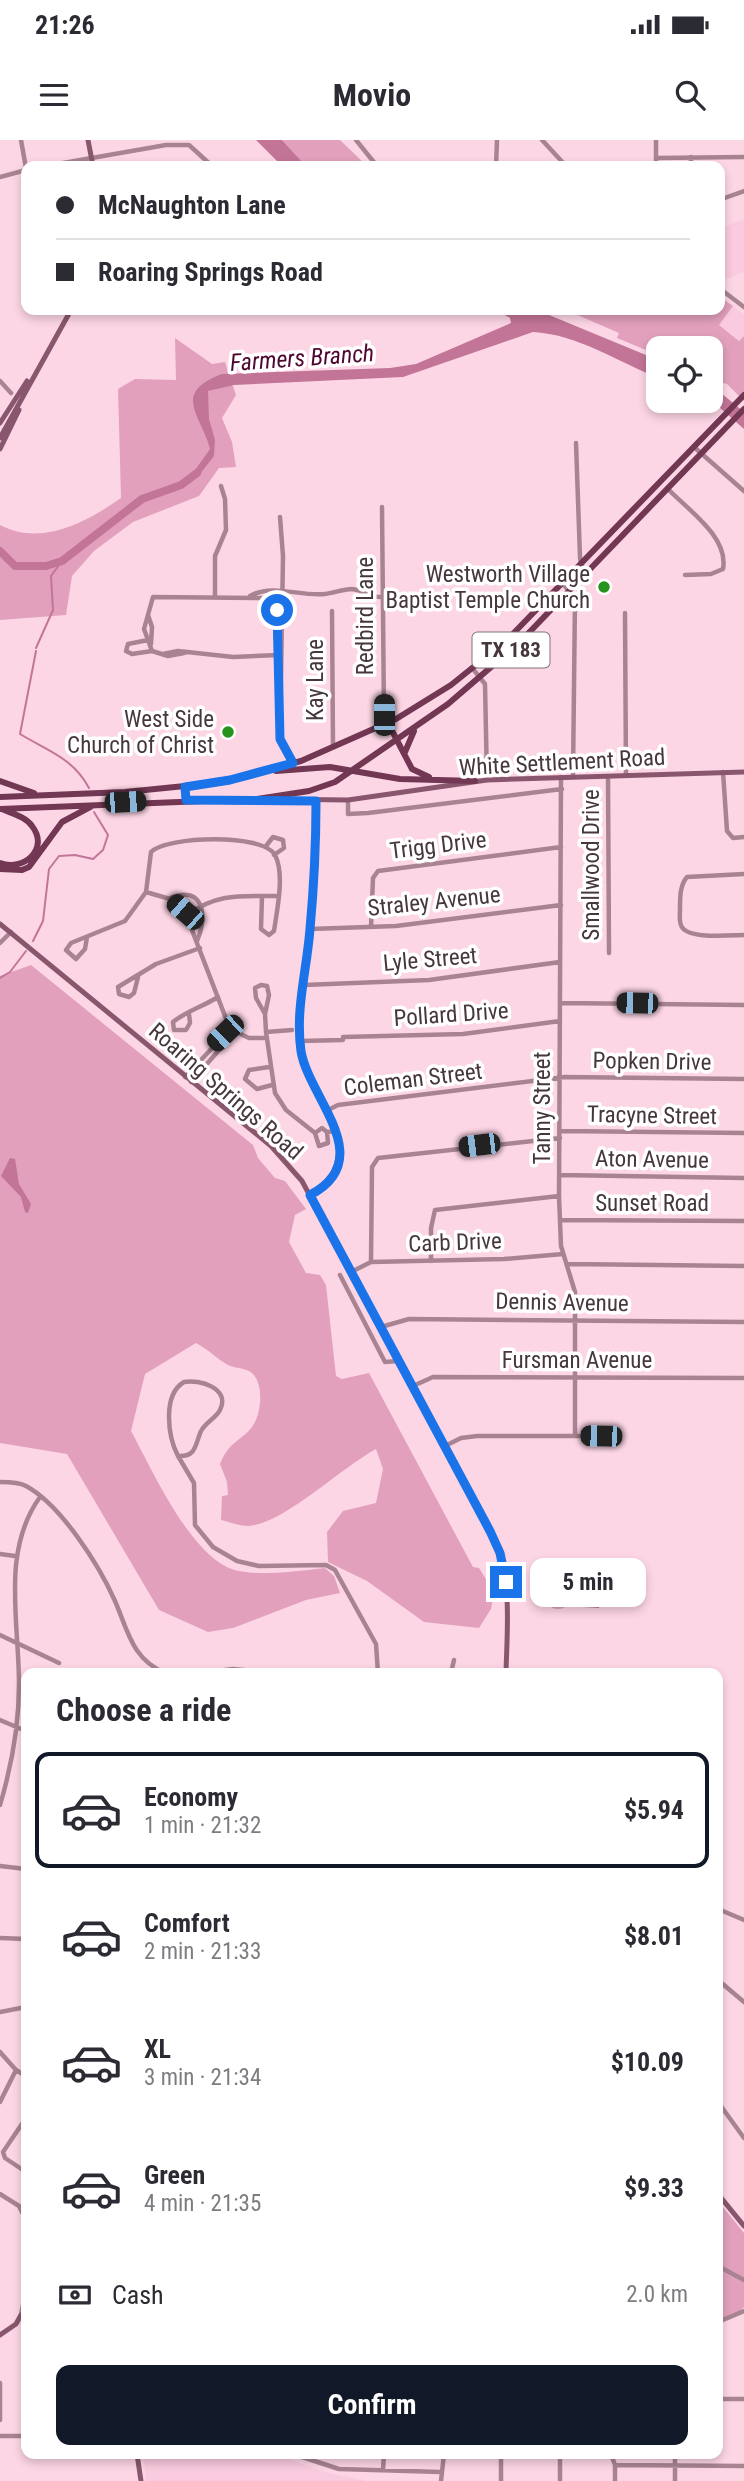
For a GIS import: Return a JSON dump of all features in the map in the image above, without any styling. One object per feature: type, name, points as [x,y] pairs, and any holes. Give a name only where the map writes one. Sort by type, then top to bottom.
[{"type":"main road","name":"TX 183","points":[[0,797],[185,787],[264,772],[333,748],[388,723],[473,669],[563,584],[744,395]]},
{"type":"main road","name":"TX 183","points":[[0,809],[125,802],[257,799],[309,792],[335,782],[416,728],[480,678],[589,573],[744,409]]},
{"type":"main road","points":[[388,723],[412,769],[441,780]]},
{"type":"main road","points":[[405,752],[416,728]]},
{"type":"main road","points":[[264,772],[313,767],[400,779],[475,781]]},
{"type":"main road","points":[[0,781],[20,790],[46,795]]},
{"type":"main road","points":[[185,787],[186,800]]},
{"type":"main road","points":[[125,792],[125,802]]},
{"type":"main road","points":[[0,869],[22,870],[29,867],[62,822],[100,803]]},
{"type":"main road","points":[[0,809],[30,823],[37,840],[32,858],[21,865],[9,867],[0,863]]},
{"type":"street","points":[[21,140],[25,161]]},
{"type":"street","points":[[88,140],[92,161]]},
{"type":"street","points":[[356,140],[373,161]]},
{"type":"street","points":[[496,161],[497,140]]},
{"type":"street","points":[[542,140],[561,161]]},
{"type":"street","points":[[656,140],[656,158],[744,157]]},
{"type":"street","points":[[68,161],[183,145],[194,148],[207,161]]},
{"type":"street","points":[[0,177],[21,171]]},
{"type":"street","points":[[725,198],[744,191]]},
{"type":"street","points":[[725,292],[743,305]]},
{"type":"street","points":[[0,438],[68,315]]},
{"type":"street","points":[[0,449],[36,370]]},
{"type":"street","points":[[0,423],[36,370]]},
{"type":"street","points":[[0,381],[11,393]]},
{"type":"street","points":[[0,443],[19,410]]},
{"type":"street","points":[[576,443],[581,565],[589,573]]},
{"type":"street","points":[[694,447],[744,491]]},
{"type":"street","points":[[215,596],[215,556],[226,530],[225,499],[220,486]]},
{"type":"street","points":[[668,489],[716,538],[724,561],[723,569],[718,573],[685,575]]},
{"type":"street","name":"Redbird Lane","points":[[382,507],[384,715],[388,723]]},
{"type":"street","points":[[280,517],[280,739],[293,763]]},
{"type":"street","points":[[563,584],[575,598],[573,776]]},
{"type":"street","points":[[150,645],[144,629],[153,597],[273,598],[281,592],[324,594],[349,589],[362,590],[370,597],[382,597]]},
{"type":"street","name":"Kay Lane","points":[[332,611],[333,748]]},
{"type":"street","points":[[625,613],[626,775]]},
{"type":"street","points":[[150,645],[132,654],[126,651],[128,644],[150,645],[163,654],[175,656],[184,653],[233,657],[279,655]]},
{"type":"street","points":[[473,669],[485,684],[487,780]]},
{"type":"street","points":[[723,772],[727,831],[733,838],[744,837]]},
{"type":"street","name":"White Settlement Road","points":[[257,799],[348,800],[487,780],[744,772]]},
{"type":"street","name":"Smallwood Drive","points":[[608,776],[609,953]]},
{"type":"street","name":"Tanny Street","points":[[561,777],[559,1196],[563,1254],[575,1292],[575,1436]]},
{"type":"street","points":[[348,800],[348,814],[368,813],[562,789]]},
{"type":"street","points":[[316,801],[310,929],[300,1041],[307,1072],[328,1110]]},
{"type":"street","points":[[266,846],[273,837],[283,839],[284,848],[274,855]]},
{"type":"street","points":[[87,937],[80,956],[76,959],[69,956],[66,950],[71,943],[125,921],[146,892],[149,858],[161,845],[240,841],[266,846],[274,855],[279,870],[274,931],[269,935],[261,929],[262,896]]},
{"type":"street","name":"Trigg Drive","points":[[372,927],[373,878],[378,871],[561,846]]},
{"type":"street","points":[[744,874],[697,874],[685,878],[681,889],[681,925],[690,933],[744,935]]},
{"type":"street","points":[[146,892],[169,898],[186,915],[232,1031]]},
{"type":"street","points":[[169,898],[180,894],[191,897],[201,905],[204,926],[197,941]]},
{"type":"street","points":[[186,915],[201,905],[228,895],[277,896]]},
{"type":"street","name":"Straley Avenue","points":[[310,929],[372,927],[561,905]]},
{"type":"street","name":"Roaring Springs Road","points":[[0,924],[275,1150],[310,1195],[490,1531],[503,1567],[507,1596],[506,1668]]},
{"type":"street","points":[[0,942],[10,932]]},
{"type":"street","points":[[138,977],[134,993],[129,997],[119,994],[118,987],[123,981],[138,977],[156,964],[200,948]]},
{"type":"street","name":"Lyle Street","points":[[304,985],[429,980],[560,962]]},
{"type":"street","points":[[265,1014],[254,991],[261,985],[267,986],[269,991],[265,1014],[269,1067],[272,1085],[280,1103],[315,1133],[316,1143],[323,1146],[328,1143],[327,1132]]},
{"type":"street","points":[[189,1014],[190,1023],[186,1030],[174,1030],[173,1022],[218,997]]},
{"type":"street","points":[[560,1003],[744,1005]]},
{"type":"street","name":"Pollard Drive","points":[[300,1041],[463,1034],[560,1021]]},
{"type":"street","points":[[232,1031],[266,1035],[292,1030]]},
{"type":"street","points":[[185,1077],[232,1031]]},
{"type":"street","points":[[191,1082],[232,1031]]},
{"type":"street","points":[[269,1067],[249,1070],[245,1079],[257,1089],[272,1085]]},
{"type":"street","name":"Popken Drive","points":[[560,1078],[744,1079]]},
{"type":"street","name":"Coleman Street","points":[[310,1195],[328,1184],[338,1161],[337,1131],[328,1110],[343,1104],[371,1103],[560,1078]]},
{"type":"street","points":[[315,1133],[321,1128],[327,1132],[337,1131]]},
{"type":"street","name":"Tracyne Street","points":[[561,1131],[744,1133]]},
{"type":"street","name":"Tracyne Street","points":[[371,1262],[372,1167],[378,1158],[561,1138]]},
{"type":"street","name":"Aton Avenue","points":[[560,1175],[744,1178]]},
{"type":"street","points":[[432,1261],[431,1228],[435,1210],[559,1196]]},
{"type":"street","name":"Sunset Road","points":[[560,1220],[744,1221]]},
{"type":"street","name":"Carb Drive","points":[[351,1272],[371,1262],[563,1254]]},
{"type":"street","points":[[568,1264],[744,1266]]},
{"type":"street","points":[[340,1275],[386,1362],[399,1360]]},
{"type":"street","name":"Dennis Avenue","points":[[381,1327],[409,1319],[744,1322]]},
{"type":"street","name":"Fursman Avenue","points":[[413,1386],[433,1377],[744,1378]]},
{"type":"street","points":[[178,1456],[189,1455],[194,1451],[202,1429],[220,1410],[218,1392],[203,1382],[184,1382],[174,1393],[170,1431],[178,1456],[194,1483],[195,1525],[213,1547],[248,1565],[326,1565],[335,1570],[372,1632],[378,1649],[378,1668]]},
{"type":"street","points":[[445,1446],[461,1438],[477,1436],[619,1436]]},
{"type":"street","points":[[0,1482],[25,1485],[68,1527],[104,1579],[134,1650],[155,1668]]},
{"type":"street","points":[[0,1805],[15,1725],[19,1686],[15,1556],[22,1525],[40,1497]]},
{"type":"street","points":[[0,1554],[15,1556]]},
{"type":"street","points":[[0,1635],[59,1663]]},
{"type":"street","points":[[452,1668],[454,1660]]},
{"type":"street","points":[[0,1720],[21,1728]]},
{"type":"street","points":[[0,1866],[21,1868]]},
{"type":"street","points":[[723,1911],[744,1920]]},
{"type":"street","points":[[0,1938],[21,1939]]},
{"type":"street","points":[[723,1984],[744,2002]]},
{"type":"street","points":[[0,2012],[21,2008]]},
{"type":"street","points":[[0,2052],[21,2073]]},
{"type":"street","points":[[0,2102],[16,2070]]},
{"type":"street","points":[[723,2109],[744,2138]]},
{"type":"street","points":[[21,2125],[3,2152],[5,2158],[21,2169]]},
{"type":"street","points":[[0,2194],[21,2210]]},
{"type":"street","points":[[723,2200],[744,2226]]},
{"type":"street","points":[[723,2269],[744,2280]]},
{"type":"street","points":[[723,2320],[744,2311]]},
{"type":"street","points":[[0,2335],[21,2320]]},
{"type":"street","points":[[0,2383],[0,2420]]},
{"type":"street","points":[[723,2399],[744,2399]]},
{"type":"street","points":[[0,2436],[21,2436]]},
{"type":"street","points":[[138,2459],[141,2481]]},
{"type":"street","points":[[308,2459],[339,2469],[441,2472]]},
{"type":"street","points":[[383,2470],[384,2459]]},
{"type":"street","points":[[441,2481],[443,2459]]},
{"type":"street","points":[[501,2459],[501,2481]]},
{"type":"street","points":[[560,2459],[560,2481]]},
{"type":"street","points":[[613,2459],[615,2481]]},
{"type":"street","points":[[675,2459],[675,2481]]},
{"type":"street","points":[[615,2465],[744,2466]]},
{"type":"shaded area","points":[[256,140],[282,140],[301,161],[277,161]]},
{"type":"shaded area","points":[[282,140],[340,140],[362,161],[301,161]]},
{"type":"shaded area","points":[[744,219],[744,272],[725,280],[725,227]]},
{"type":"shaded area","points":[[725,300],[733,306],[719,325],[739,341],[744,336],[744,401],[723,383],[723,336],[646,336],[646,350],[617,338],[619,333],[578,315],[725,315]]},
{"type":"shaded area","points":[[733,306],[744,315],[744,336],[740,341],[719,325]]},
{"type":"shaded area","points":[[505,315],[549,315],[646,355],[646,372],[581,343],[533,332],[403,377],[234,385],[208,391],[209,419],[215,440],[214,456],[200,474],[188,480],[210,449],[196,415],[193,397],[206,381],[222,374],[390,368],[416,364],[511,323],[510,318]]},
{"type":"shaded area","points":[[175,338],[212,364],[225,362],[236,395],[222,418],[232,442],[236,467],[219,468],[199,496],[133,522],[94,551],[72,576],[66,615],[0,620],[0,525],[31,533],[63,529],[94,515],[121,498],[118,389],[135,379],[176,380]]},
{"type":"shaded area","points":[[723,395],[744,412],[744,429],[723,411]]},
{"type":"shaded area","points":[[31,965],[253,1145],[258,1158],[275,1178],[285,1181],[306,1209],[295,1215],[289,1242],[306,1273],[320,1275],[326,1285],[336,1376],[342,1379],[369,1373],[473,1567],[479,1568],[494,1592],[491,1609],[479,1628],[424,1622],[367,1581],[328,1562],[327,1532],[343,1511],[376,1503],[383,1469],[376,1449],[278,1516],[248,1526],[221,1520],[222,1496],[228,1495],[227,1482],[220,1464],[227,1450],[252,1427],[260,1406],[260,1389],[254,1375],[249,1371],[228,1365],[196,1343],[145,1374],[131,1431],[162,1490],[190,1533],[222,1564],[239,1571],[260,1573],[325,1568],[334,1576],[340,1593],[306,1600],[233,1628],[208,1632],[159,1610],[67,1454],[0,1443],[0,976]]},
{"type":"shaded area","points":[[10,1158],[15,1159],[19,1184],[31,1204],[28,1213],[25,1212],[21,1197],[1,1176]]},
{"type":"shaded area","points":[[558,1585],[567,1588],[570,1597],[567,1606],[558,1609],[549,1606],[546,1597],[549,1588]]},
{"type":"shaded area","points":[[583,1588],[600,1589],[599,1608],[583,1607]]},
{"type":"shaded area","points":[[723,2207],[744,2233],[744,2307],[736,2315],[723,2319]]},
{"type":"shaded area","points":[[144,2459],[288,2459],[325,2472],[366,2481],[146,2481]]},
{"type":"waterway","name":"Farmers Branch","points":[[0,551],[15,566],[46,566],[62,561],[142,499],[181,485],[197,473]]},
{"type":"waterway","points":[[36,648],[53,610],[51,576],[62,561]]},
{"type":"waterway","points":[[36,651],[20,734],[68,762],[89,788]]},
{"type":"waterway","points":[[33,941],[43,921],[49,869],[59,856],[75,855],[93,859],[103,850],[108,835],[94,812]]},
{"type":"waterway","points":[[0,978],[10,972],[26,951]]},
{"type":"place","name":"Westworth Village Baptist Temple Church","points":[[604,587]]},
{"type":"place","name":"West Side Church of Christ","points":[[228,732]]},
{"type":"route","points":[[277,610],[275,647],[279,655],[281,682],[280,739],[293,763],[230,780],[185,787],[186,800],[316,801],[310,929],[301,997],[300,1050],[312,1084],[335,1125],[338,1161],[328,1184],[310,1195],[490,1531],[500,1553],[506,1582]]}]
